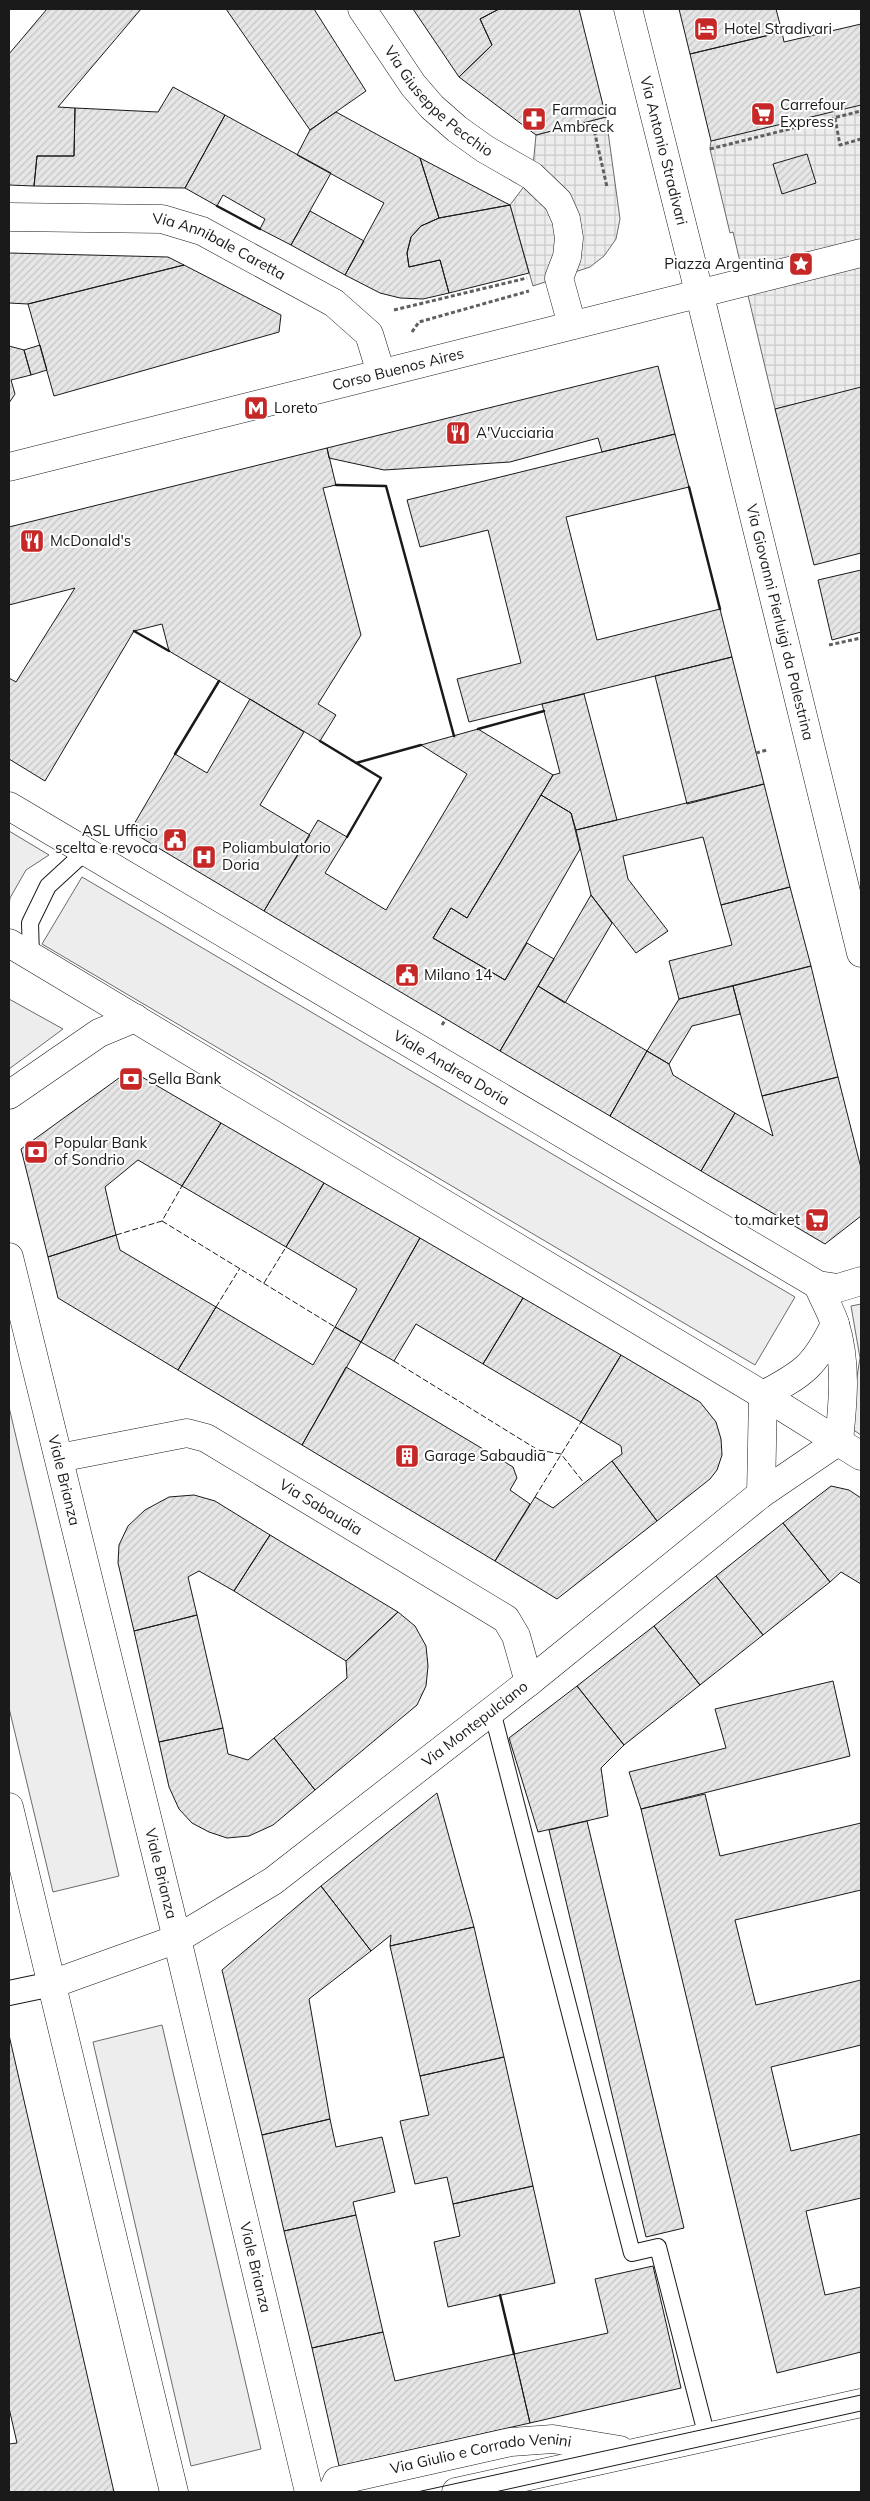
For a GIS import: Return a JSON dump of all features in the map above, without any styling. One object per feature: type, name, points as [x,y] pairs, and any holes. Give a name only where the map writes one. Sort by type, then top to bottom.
[{"type":"street","name":"Via Giuseppe Pecchio","points":[[362,9],[413,85],[432,107],[457,129],[532,176],[553,194],[566,219],[569,245],[567,258],[559,278],[572,325]]},
{"type":"street","name":"Via Antonio Stradivari","points":[[628,9],[699,292]]},
{"type":"street","name":"Via Annibale Caretta","points":[[9,216],[162,219],[202,231],[334,303],[369,334],[381,373]]},
{"type":"street","points":[[699,292],[861,253]]},
{"type":"street","name":"Corso Buenos Aires","points":[[9,467],[699,292]]},
{"type":"street","name":"Via Giovanni Pierluigi da Palestrina","points":[[699,292],[861,953]]},
{"type":"street","name":"Viale Andrea Doria","points":[[9,806],[818,1285],[838,1288],[849,1287],[861,1281]]},
{"type":"street","points":[[20,949],[763,1395],[861,1456]]},
{"type":"street","points":[[9,1095],[99,1033],[136,1018]]},
{"type":"street","name":"Viale Brianza","points":[[9,1257],[178,1938],[309,2492]]},
{"type":"street","points":[[818,1285],[835,1324],[844,1380],[839,1441]]},
{"type":"street","points":[[763,1395],[792,1380],[810,1366],[825,1345],[835,1324]]},
{"type":"street","points":[[762,1494],[763,1395]]},
{"type":"street","name":"Via Sabaudia","points":[[59,1458],[187,1433],[206,1438],[506,1619],[516,1636],[529,1682]]},
{"type":"street","name":"Via Montepulciano","points":[[52,1984],[178,1938],[272,1881],[529,1682],[762,1494],[839,1441]]},
{"type":"street","points":[[9,1808],[174,2492]]},
{"type":"street","points":[[9,1993],[52,1984]]},
{"type":"street","name":"Via Giulio e Corrado Venini","points":[[456,2492],[861,2402]]},
{"type":"street","name":"Via Giulio e Corrado Venini","points":[[332,2492],[337,2482],[511,2442],[553,2439],[636,2452]]},
{"type":"lane","points":[[20,949],[48,886],[85,852]]},
{"type":"lane","points":[[492,1711],[632,2253],[658,2246],[707,2437]]},
{"type":"path","points":[[710,150],[861,110]]},
{"type":"path","points":[[834,117],[840,145],[861,139]]},
{"type":"path","points":[[593,125],[607,187]]},
{"type":"path","points":[[394,310],[530,278]]},
{"type":"path","points":[[829,645],[861,638]]},
{"type":"path","points":[[756,753],[767,750]]},
{"type":"shaded area","name":"Piazza Argentina","points":[[861,102],[861,388],[775,409],[733,232],[730,233],[710,149],[711,141]]},
{"type":"shaded area","points":[[606,117],[620,219],[616,239],[604,256],[590,267],[533,286],[510,205],[532,176],[536,135]]},
{"type":"shaded area","points":[[9,831],[49,855],[26,870],[10,898],[9,906]]},
{"type":"shaded area","points":[[82,877],[795,1297],[755,1365],[42,944]]},
{"type":"shaded area","points":[[9,999],[63,1029],[9,1069]]},
{"type":"shaded area","points":[[861,1304],[861,1435],[849,1427],[860,1358],[851,1306]]},
{"type":"shaded area","points":[[9,1407],[119,1876],[53,1892],[9,1708]]},
{"type":"shaded area","points":[[162,2025],[261,2449],[191,2466],[93,2042]]},
{"type":"building","points":[[47,9],[141,9],[58,107],[75,108],[74,156],[37,156],[34,186],[9,185],[9,54]]},
{"type":"building","points":[[226,9],[314,9],[366,91],[310,130]]},
{"type":"building","points":[[413,9],[499,9],[480,19],[492,45],[459,77]]},
{"type":"building","points":[[499,9],[579,9],[606,117],[536,135],[459,77],[492,45],[480,19]]},
{"type":"building","points":[[679,9],[776,9],[782,32],[690,54]]},
{"type":"building","points":[[861,24],[861,105],[711,141],[690,54],[782,32],[784,42]]},
{"type":"building","points":[[173,87],[225,115],[185,188],[34,186],[37,156],[74,156],[75,108],[158,112]]},
{"type":"building","points":[[336,112],[420,158],[439,218],[421,226],[411,237],[407,253],[409,267],[440,260],[449,293],[423,299],[400,298],[380,293],[345,275],[384,203],[297,155],[310,130]]},
{"type":"building","points":[[225,115],[331,173],[291,245],[260,229],[265,219],[223,195],[217,206],[185,188]]},
{"type":"building","points":[[807,154],[816,183],[782,194],[773,164]]},
{"type":"building","points":[[420,158],[504,202],[510,205],[439,218]]},
{"type":"building","points":[[510,205],[529,273],[449,293],[440,260],[409,267],[407,253],[411,237],[421,226],[439,218]]},
{"type":"building","points":[[310,211],[364,241],[345,275],[291,245]]},
{"type":"building","points":[[9,253],[168,257],[184,265],[28,304],[9,303]]},
{"type":"building","points":[[184,265],[281,315],[279,332],[54,396],[28,304]]},
{"type":"building","points":[[40,345],[47,370],[31,375],[24,350]]},
{"type":"building","points":[[9,346],[24,350],[31,375],[11,380],[15,394],[9,403]]},
{"type":"building","points":[[658,366],[675,434],[602,452],[598,438],[510,462],[384,470],[329,458],[327,448]]},
{"type":"building","points":[[861,387],[861,553],[814,565],[775,409]]},
{"type":"building","points":[[675,434],[689,487],[566,517],[597,640],[720,609],[732,657],[469,722],[457,679],[521,663],[488,530],[420,547],[407,500]]},
{"type":"building","points":[[327,448],[336,485],[323,488],[361,635],[318,704],[336,715],[320,741],[169,651],[162,624],[134,631],[45,781],[9,759],[9,678],[16,682],[75,588],[9,605],[9,527]]},
{"type":"building","points":[[861,570],[861,632],[832,640],[818,580]]},
{"type":"building","points":[[732,657],[764,784],[687,804],[655,676]]},
{"type":"building","points":[[584,694],[617,820],[576,830],[571,813],[541,795],[553,775],[560,773],[542,704]]},
{"type":"building","points":[[250,699],[304,732],[260,805],[310,835],[264,911],[130,831],[175,754],[207,773]]},
{"type":"building","points":[[478,729],[553,775],[467,918],[451,908],[433,938],[505,980],[527,943],[554,959],[500,1051],[264,911],[318,820],[347,837],[325,873],[386,910],[467,774],[421,745]]},
{"type":"building","points":[[764,784],[790,887],[721,905],[703,837],[623,856],[628,879],[668,931],[636,953],[591,895],[576,830]]},
{"type":"building","points":[[541,795],[571,813],[580,849],[505,980],[433,938],[451,908],[467,918]]},
{"type":"building","points":[[790,887],[811,966],[679,999],[669,961],[732,945],[721,905]]},
{"type":"building","points":[[591,895],[612,923],[565,1003],[538,986]]},
{"type":"building","points":[[811,966],[838,1077],[762,1096],[733,986]]},
{"type":"building","points":[[538,986],[647,1051],[610,1116],[500,1051]]},
{"type":"building","points":[[733,986],[740,1014],[692,1026],[669,1064],[647,1051],[679,999]]},
{"type":"building","points":[[647,1051],[669,1064],[673,1075],[735,1113],[701,1171],[610,1116]]},
{"type":"building","points":[[130,1070],[221,1123],[182,1186],[138,1160],[105,1187],[116,1235],[48,1257],[21,1149]]},
{"type":"building","points":[[838,1077],[861,1168],[861,1216],[825,1244],[701,1171],[735,1113],[773,1136],[762,1096]]},
{"type":"building","points":[[221,1123],[324,1183],[286,1247],[182,1186]]},
{"type":"building","points":[[324,1183],[420,1238],[361,1342],[335,1327],[357,1289],[286,1247]]},
{"type":"building","points":[[116,1235],[120,1250],[216,1307],[178,1370],[58,1298],[48,1257]]},
{"type":"building","points":[[420,1238],[523,1298],[483,1364],[416,1324],[394,1361],[361,1342]]},
{"type":"building","points":[[523,1298],[621,1355],[581,1422],[483,1364]]},
{"type":"building","points":[[216,1307],[313,1365],[335,1327],[361,1342],[302,1445],[178,1370]]},
{"type":"building","points":[[621,1355],[700,1402],[716,1422],[721,1439],[722,1455],[717,1470],[710,1479],[657,1521],[612,1461],[622,1454],[621,1446],[581,1422]]},
{"type":"building","name":"Garage Sabaudia","points":[[346,1367],[513,1467],[517,1478],[510,1490],[530,1504],[495,1561],[302,1445]]},
{"type":"building","points":[[612,1461],[657,1521],[557,1599],[495,1561],[535,1497],[553,1508]]},
{"type":"building","points":[[831,1486],[849,1490],[861,1498],[861,1584],[841,1572],[830,1582],[783,1523]]},
{"type":"building","points":[[194,1495],[215,1501],[270,1535],[234,1591],[199,1571],[188,1577],[197,1615],[134,1631],[118,1563],[119,1545],[128,1526],[145,1510],[169,1497]]},
{"type":"building","points":[[783,1523],[830,1582],[763,1635],[716,1576]]},
{"type":"building","points":[[270,1535],[398,1612],[346,1661],[234,1591]]},
{"type":"building","points":[[716,1576],[763,1635],[700,1685],[654,1626]]},
{"type":"building","points":[[398,1612],[415,1626],[426,1646],[428,1666],[426,1686],[417,1705],[315,1790],[274,1738],[347,1678],[346,1661]]},
{"type":"building","points":[[197,1615],[223,1728],[159,1742],[134,1631]]},
{"type":"building","points":[[654,1626],[700,1685],[624,1745],[577,1686]]},
{"type":"building","points":[[833,1681],[850,1756],[641,1809],[629,1772],[726,1748],[715,1709]]},
{"type":"building","points":[[577,1686],[624,1745],[601,1768],[608,1816],[538,1832],[509,1738]]},
{"type":"building","points":[[223,1728],[228,1754],[248,1760],[274,1738],[315,1790],[273,1825],[249,1836],[227,1838],[209,1832],[192,1823],[179,1809],[169,1787],[159,1742]]},
{"type":"building","points":[[437,1793],[474,1927],[390,1946],[391,1935],[371,1951],[321,1886]]},
{"type":"building","points":[[705,1794],[720,1856],[861,1823],[861,1890],[735,1920],[756,2005],[861,1980],[861,2045],[771,2067],[791,2151],[861,2134],[861,2198],[806,2211],[825,2295],[861,2287],[861,2352],[777,2373],[641,1809]]},
{"type":"building","points":[[587,1821],[684,2228],[646,2237],[549,1830]]},
{"type":"building","points":[[321,1886],[371,1951],[309,1999],[330,2119],[262,2135],[222,1970]]},
{"type":"building","points":[[474,1927],[504,2057],[420,2076],[390,1946]]},
{"type":"building","points":[[9,2035],[114,2492],[9,2492],[9,2444],[17,2443],[9,2408]]},
{"type":"building","points":[[504,2057],[533,2186],[453,2204],[447,2177],[415,2184],[400,2121],[429,2115],[420,2076]]},
{"type":"building","points":[[330,2119],[336,2147],[382,2137],[395,2192],[353,2202],[356,2215],[284,2231],[262,2135]]},
{"type":"building","points":[[533,2186],[555,2283],[448,2307],[434,2242],[460,2236],[453,2204]]},
{"type":"building","points":[[356,2215],[383,2332],[312,2348],[284,2231]]},
{"type":"building","points":[[653,2266],[681,2388],[530,2423],[514,2354],[608,2333],[595,2279]]},
{"type":"building","points":[[383,2332],[395,2381],[514,2354],[530,2423],[339,2466],[312,2348]]},
{"type":"tram line","points":[[417,2492],[861,2395]]},
{"type":"tram line","points":[[495,2492],[861,2411]]},
{"type":"fence","points":[[116,1235],[162,1221],[182,1186]]},
{"type":"fence","points":[[162,1221],[335,1327]]},
{"type":"fence","points":[[264,1283],[286,1247]]},
{"type":"fence","points":[[216,1307],[240,1268]]},
{"type":"fence","points":[[394,1361],[538,1450],[561,1454],[584,1483]]},
{"type":"fence","points":[[535,1497],[581,1422]]},
{"type":"wall","points":[[217,206],[260,229]]},
{"type":"wall","points":[[336,485],[386,486],[454,736]]},
{"type":"wall","points":[[689,487],[720,609]]},
{"type":"wall","points":[[134,631],[169,651]]},
{"type":"wall","points":[[175,754],[219,681]]},
{"type":"wall","points":[[478,729],[544,711]]},
{"type":"wall","points":[[320,741],[381,778],[347,837]]},
{"type":"wall","points":[[356,763],[421,745]]},
{"type":"wall","points":[[500,2295],[514,2354]]},
{"type":"place","name":"Hotel Stradivari","points":[[706,29]]},
{"type":"place","name":"Carrefour Express","points":[[763,114]]},
{"type":"place","name":"Farmacia Ambreck","points":[[534,119]]},
{"type":"place","name":"Piazza Argentina","points":[[801,264]]},
{"type":"place","name":"Loreto","points":[[256,408]]},
{"type":"place","name":"A'Vucciaria","points":[[458,433]]},
{"type":"place","name":"McDonald's","points":[[32,541]]},
{"type":"place","name":"ASL Ufficio scelta e revoca","points":[[175,840]]},
{"type":"place","name":"Poliambulatorio Doria","points":[[204,857]]},
{"type":"place","name":"Milano 14","points":[[407,975]]},
{"type":"place","name":"Sella Bank","points":[[131,1079]]},
{"type":"place","name":"Popular Bank of Sondrio","points":[[36,1152]]},
{"type":"place","name":"to.market","points":[[817,1220]]},
{"type":"place","name":"Garage Sabaudia","points":[[407,1456]]}]
